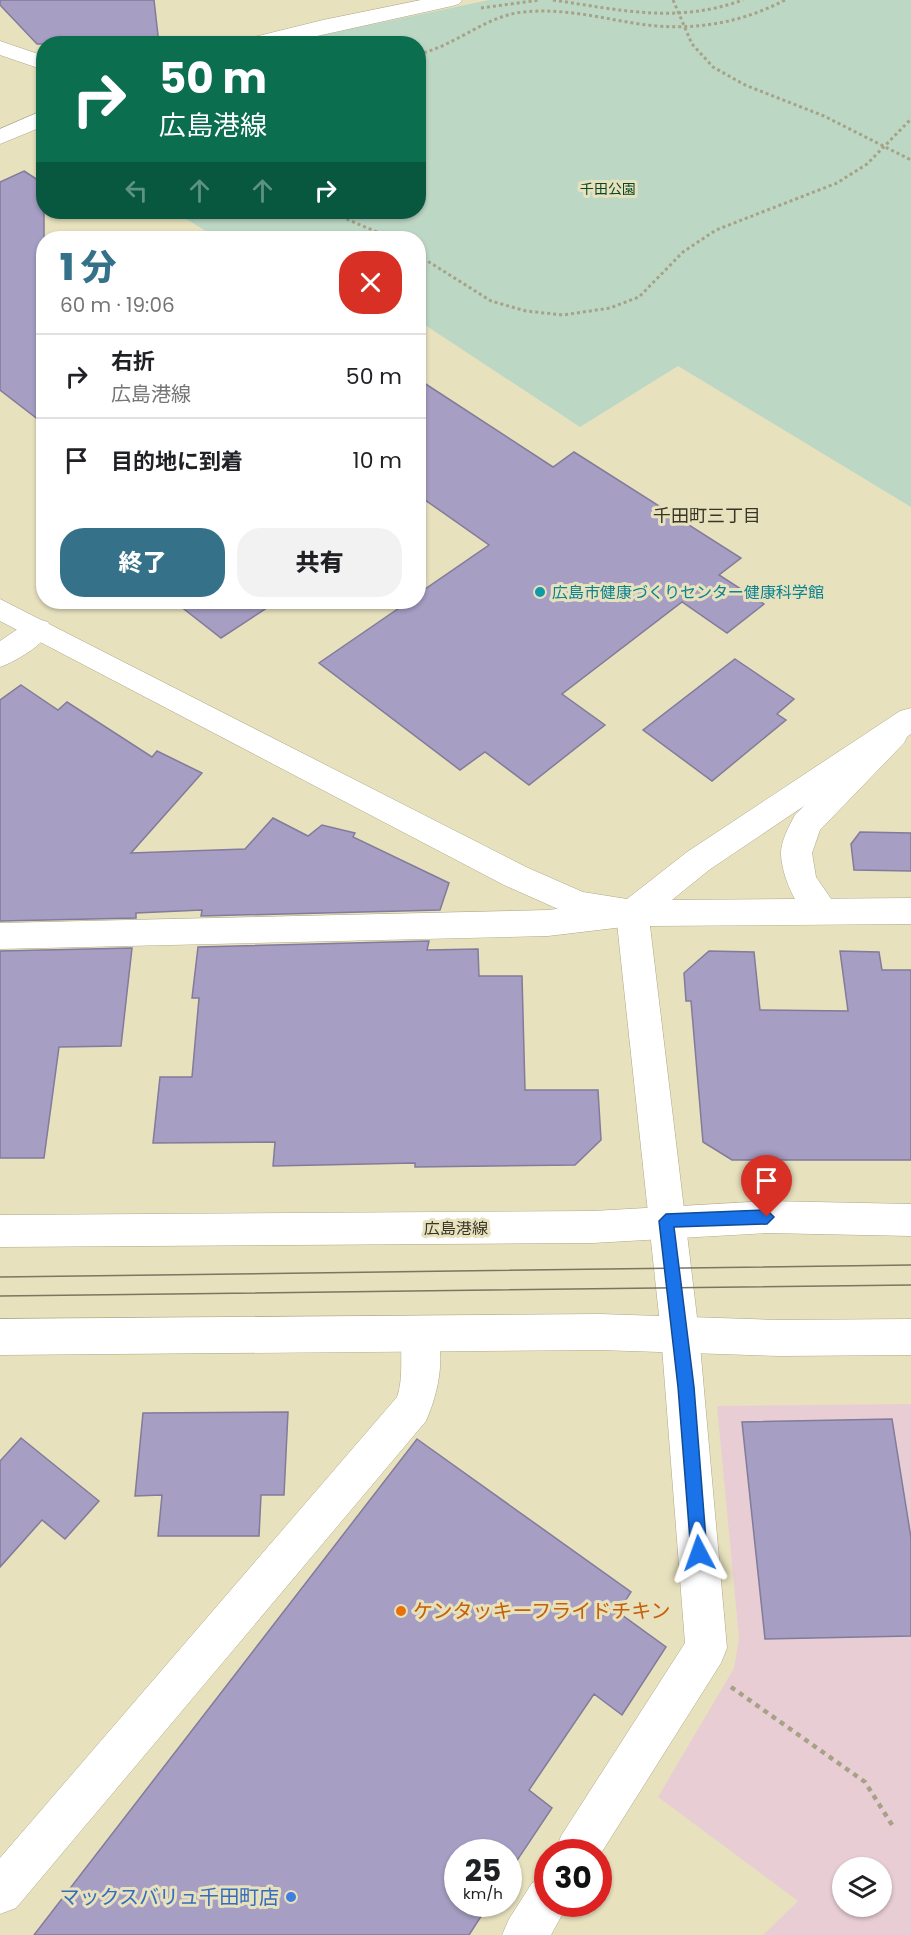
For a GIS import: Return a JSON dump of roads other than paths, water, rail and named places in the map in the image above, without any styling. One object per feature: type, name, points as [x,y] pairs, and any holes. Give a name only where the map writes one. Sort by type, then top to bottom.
[{"type":"street","points":[[285,36],[452,0]]},
{"type":"street","points":[[0,47],[36,61]]},
{"type":"street","points":[[0,137],[36,121]]},
{"type":"street","points":[[0,609],[515,876],[578,904],[632,913],[698,861],[904,725]]},
{"type":"street","points":[[0,656],[38,629]]},
{"type":"street","points":[[822,909],[801,880],[796,853],[806,824],[904,725]]},
{"type":"street","points":[[0,936],[548,923],[632,913],[822,909],[911,911]]},
{"type":"street","points":[[585,1839],[706,1648],[680,1334],[632,913]]},
{"type":"street","name":"広島港線","points":[[0,1231],[593,1227],[666,1221],[767,1217],[911,1220]]},
{"type":"street","points":[[0,1337],[600,1332],[780,1338],[911,1337]]},
{"type":"street","points":[[0,1892],[412,1408],[420,1386],[420,1334]]},
{"type":"street","points":[[525,1935],[536,1917]]},
{"type":"tram line","points":[[0,1277],[911,1265]]},
{"type":"tram line","points":[[0,1296],[911,1285]]},
{"type":"place","name":"広島市健康づくりセンター健康科学館","points":[[540,592]]},
{"type":"place","name":"ケンタッキーフライドチキン","points":[[401,1611]]},
{"type":"place","name":"マックスバリュ千田町店","points":[[291,1897]]},
{"type":"district","name":"千田町三丁目","points":[[707,516]]},
{"type":"park label","name":"千田公園","points":[[608,189]]}]
